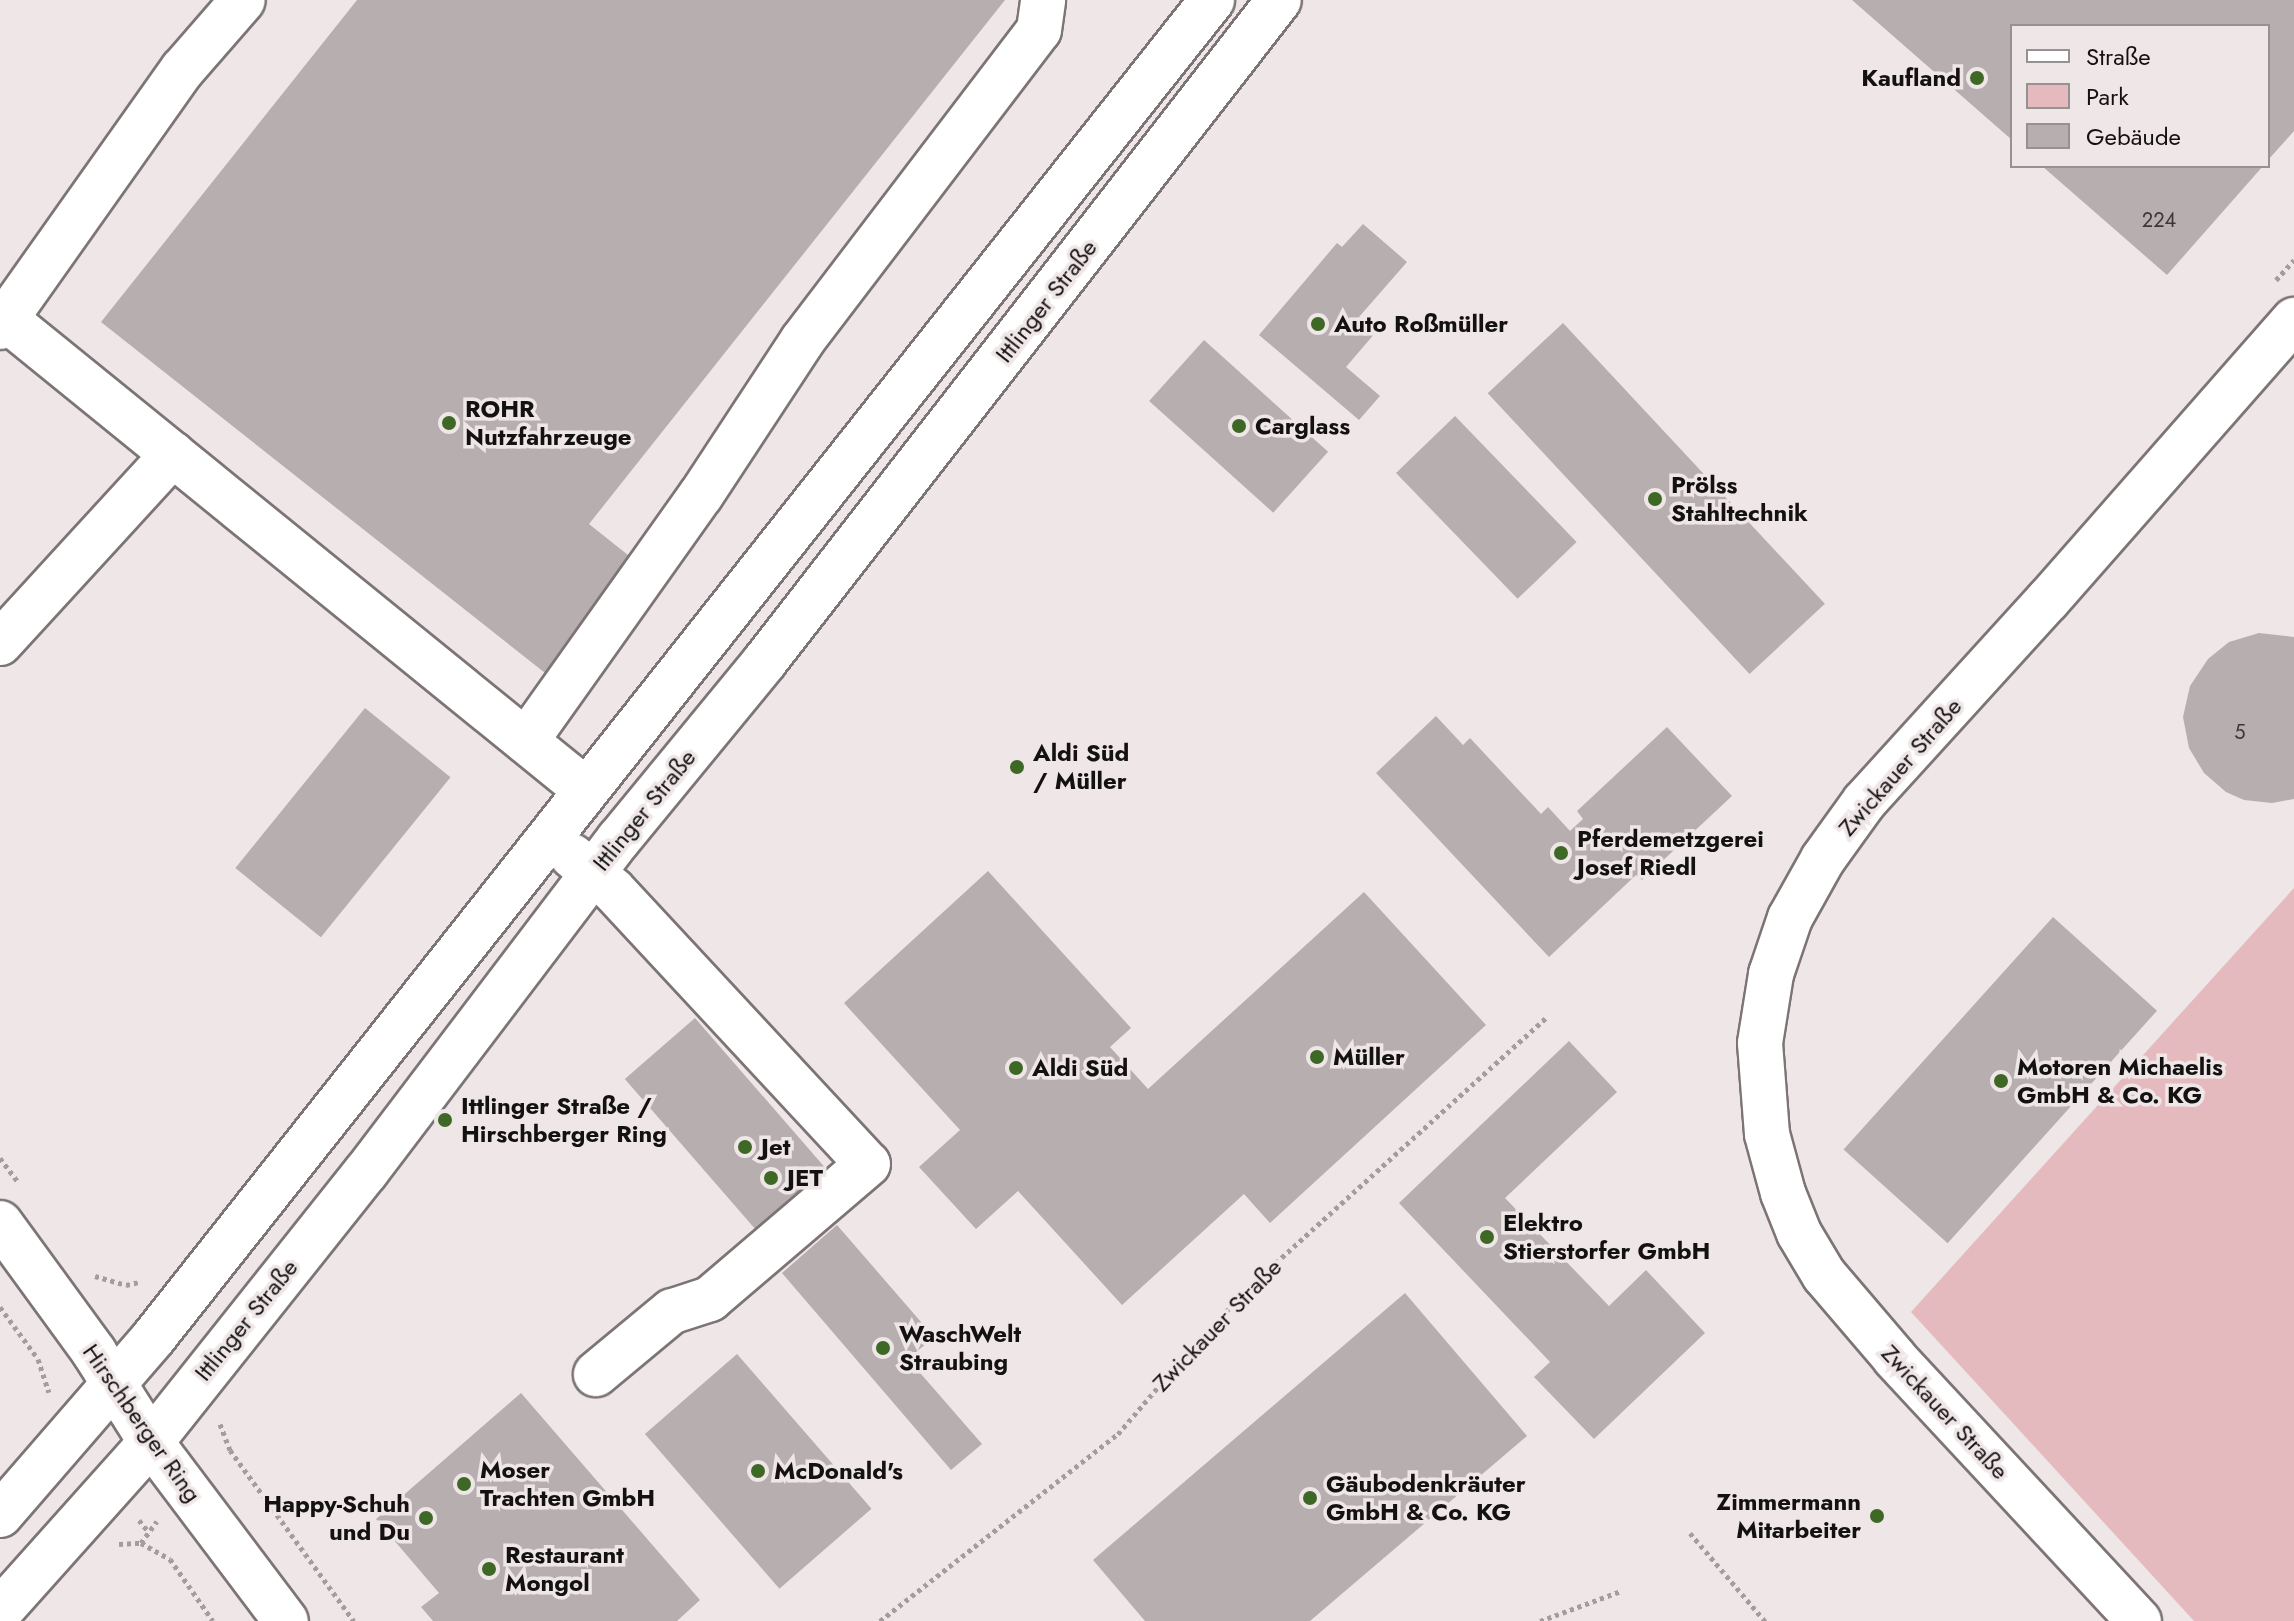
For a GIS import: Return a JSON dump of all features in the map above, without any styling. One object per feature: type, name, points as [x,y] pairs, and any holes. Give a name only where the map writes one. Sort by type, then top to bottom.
[{"type":"street","points":[[243,0],[183,69],[3,323],[173,454],[586,790]]},
{"type":"street","points":[[526,741],[701,495],[802,341],[1039,30],[1043,0]]},
{"type":"street","points":[[0,1515],[164,1325],[1212,0]]},
{"type":"street","name":"Ittlinger Straße","points":[[0,1611],[151,1442],[366,1172],[593,873],[765,661],[1279,0]]},
{"type":"street","name":"Zwickauer Straße","points":[[2139,1621],[1895,1358],[1824,1275],[1799,1233],[1783,1193],[1767,1134],[1760,1043],[1771,974],[1790,918],[1823,859],[1864,802],[2048,600],[2284,301]]},
{"type":"street","points":[[0,643],[173,454]]},
{"type":"street","points":[[548,837],[593,873],[868,1164],[710,1299],[672,1311],[596,1374]]},
{"type":"street","name":"Hirschberger Ring","points":[[0,1223],[113,1382],[151,1442],[286,1621]]},
{"type":"path","points":[[2284,301],[2294,260]]},
{"type":"path","name":"Zwickauer Straße","points":[[880,1621],[1118,1434],[1157,1385],[1258,1279],[1546,1018]]},
{"type":"path","points":[[126,1285],[128,1294]]},
{"type":"path","points":[[0,1307],[38,1359],[51,1405]]},
{"type":"path","points":[[141,1543],[147,1530]]},
{"type":"path","points":[[1690,1533],[1765,1621]]},
{"type":"path","points":[[110,1549],[119,1544],[141,1543],[170,1559],[213,1621]]},
{"type":"path","points":[[1540,1621],[1621,1591]]},
{"type":"green space","points":[[2294,888],[2294,1621],[2194,1621],[1911,1312]]},
{"type":"building","name":"ROHR Nutzfahrzeuge","points":[[357,0],[1005,0],[589,524],[643,567],[554,680],[101,322]]},
{"type":"building","name":"Kaufland","points":[[1852,0],[2294,0],[2294,131],[2270,158],[2270,24],[2010,24],[2010,138]]},
{"type":"building","points":[[2044,168],[2261,168],[2167,275]]},
{"type":"building","name":"Auto Roßmüller","points":[[1363,224],[1407,262],[1359,317],[1376,332],[1346,367],[1380,396],[1359,420],[1259,335],[1337,243],[1342,247]]},
{"type":"building","name":"Prölss Stahltechnik","points":[[1563,323],[1825,604],[1750,674],[1488,393]]},
{"type":"building","name":"Carglass","points":[[1204,340],[1328,452],[1273,513],[1149,401]]},
{"type":"building","points":[[1455,416],[1577,542],[1518,599],[1396,473]]},
{"type":"building","points":[[2259,633],[2294,637],[2294,799],[2272,803],[2244,800],[2226,792],[2204,773],[2189,748],[2183,717],[2190,686],[2208,659],[2229,642]]},
{"type":"building","points":[[365,708],[450,777],[321,937],[235,868]]},
{"type":"building","name":"Pferdemetzgerei Josef Riedl","points":[[1436,716],[1463,745],[1470,738],[1541,814],[1548,807],[1570,831],[1583,819],[1577,811],[1667,727],[1732,796],[1642,880],[1636,875],[1549,957],[1376,773]]},
{"type":"building","points":[[988,871],[1131,1028],[1110,1047],[1148,1089],[1364,892],[1486,1025],[1270,1223],[1244,1194],[1122,1305],[1018,1191],[976,1229],[919,1167],[960,1130],[844,1003]]},
{"type":"building","name":"Motoren Michaelis GmbH & Co. KG","points":[[2053,917],[2157,1011],[1948,1243],[1844,1150]]},
{"type":"building","name":"Jet","points":[[695,1018],[830,1173],[760,1234],[625,1079]]},
{"type":"building","name":"Elektro Stierstorfer GmbH","points":[[1569,1041],[1617,1092],[1505,1198],[1609,1306],[1646,1270],[1705,1333],[1594,1439],[1534,1377],[1550,1362],[1399,1203]]},
{"type":"building","name":"WaschWelt Straubing","points":[[837,1225],[934,1337],[908,1359],[982,1444],[951,1470],[782,1273]]},
{"type":"building","name":"Gäubodenkräuter GmbH & Co. KG","points":[[1405,1293],[1527,1436],[1310,1621],[1145,1621],[1093,1560]]},
{"type":"building","name":"McDonald's","points":[[737,1354],[871,1509],[779,1589],[645,1434]]},
{"type":"building","points":[[521,1393],[700,1600],[677,1621],[433,1621],[421,1607],[439,1593],[376,1519]]},
{"type":"place","name":"Kaufland","points":[[1977,78]]},
{"type":"place","name":"Auto Roßmüller","points":[[1318,324]]},
{"type":"place","name":"ROHR Nutzfahrzeuge","points":[[449,423]]},
{"type":"place","name":"Carglass","points":[[1239,426]]},
{"type":"place","name":"Prölss Stahltechnik","points":[[1655,499]]},
{"type":"place","name":"Aldi Süd / Müller","points":[[1017,767]]},
{"type":"place","name":"Pferdemetzgerei Josef Riedl","points":[[1561,853]]},
{"type":"place","name":"Müller","points":[[1317,1057]]},
{"type":"place","name":"Aldi Süd","points":[[1016,1068]]},
{"type":"place","name":"Motoren Michaelis GmbH & Co. KG","points":[[2001,1081]]},
{"type":"place","name":"Ittlinger Straße / Hirschberger Ring","points":[[445,1120]]},
{"type":"place","name":"Jet","points":[[745,1147]]},
{"type":"place","name":"JET","points":[[771,1178]]},
{"type":"place","name":"Elektro Stierstorfer GmbH","points":[[1487,1237]]},
{"type":"place","name":"WaschWelt Straubing","points":[[883,1348]]},
{"type":"place","name":"McDonald's","points":[[758,1471]]},
{"type":"place","name":"Moser Trachten GmbH","points":[[464,1484]]},
{"type":"place","name":"Gäubodenkräuter GmbH & Co. KG","points":[[1310,1498]]},
{"type":"place","name":"Zimmermann Mitarbeiter","points":[[1877,1516]]},
{"type":"place","name":"Happy-Schuh und Du","points":[[426,1518]]},
{"type":"place","name":"Restaurant Mongol","points":[[489,1569]]}]
